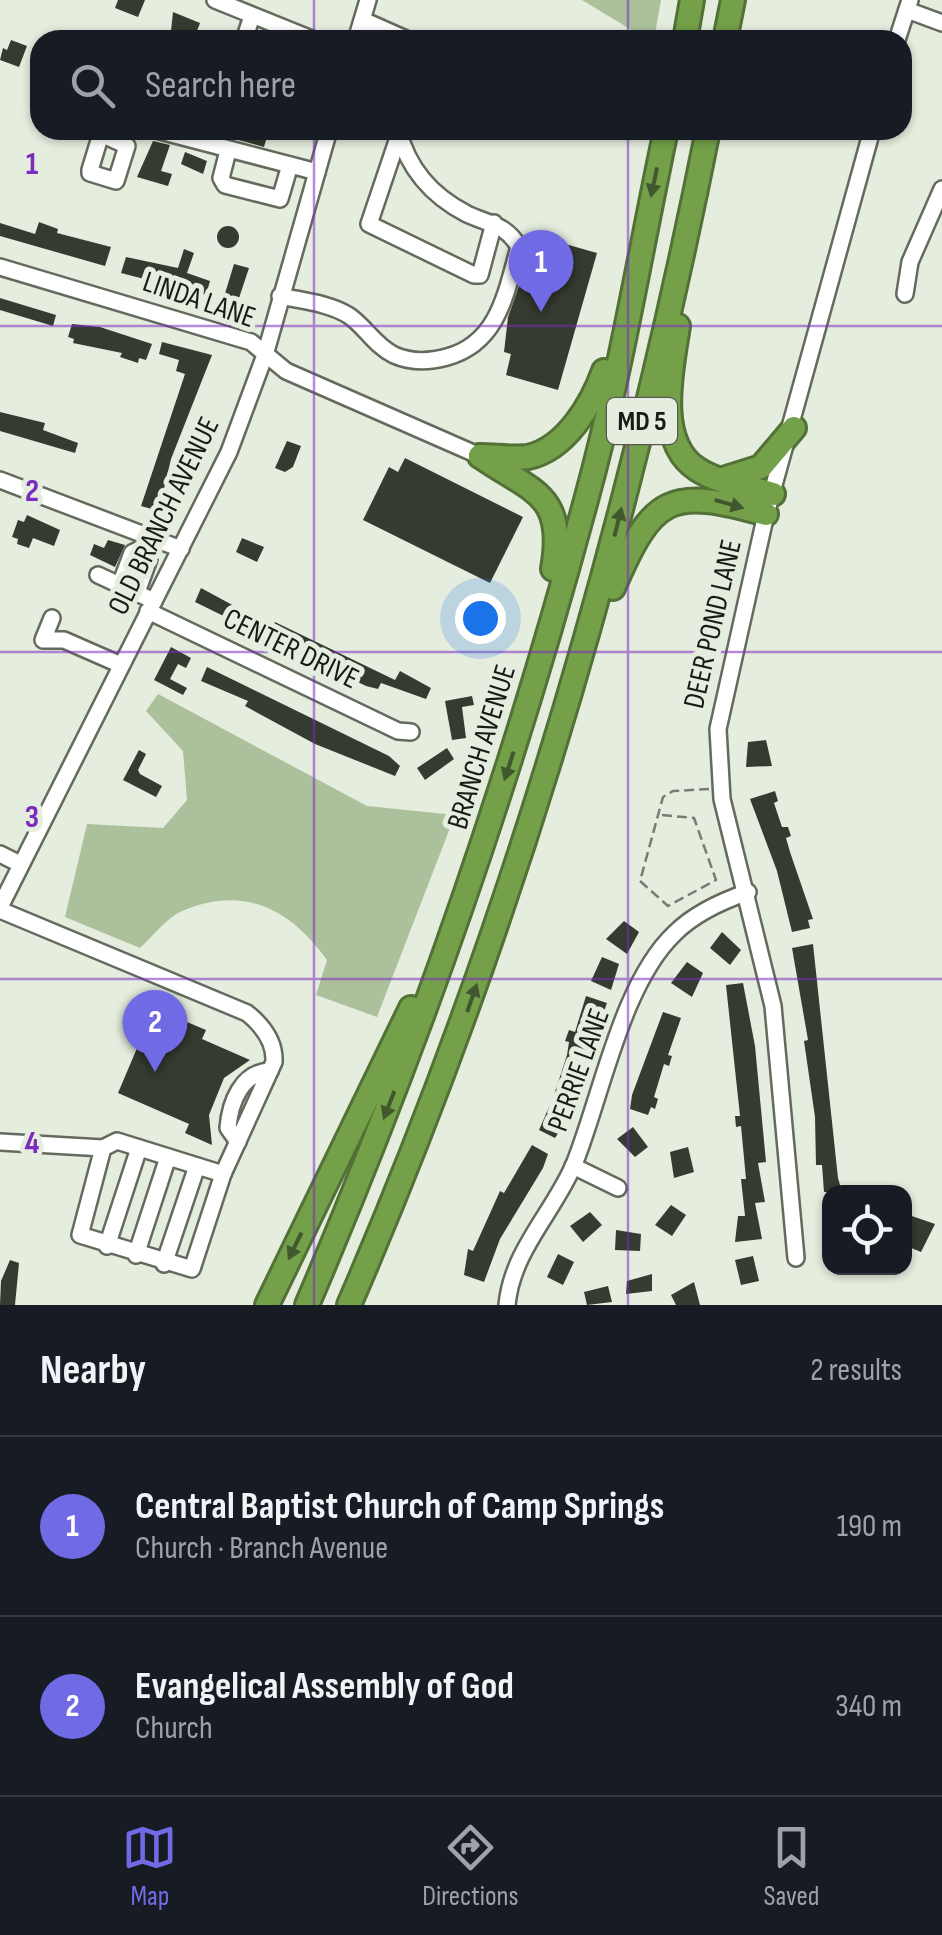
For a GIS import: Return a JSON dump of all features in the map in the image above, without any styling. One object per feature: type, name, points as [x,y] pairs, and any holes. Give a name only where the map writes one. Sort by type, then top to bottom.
[{"type":"highway","points":[[687,30],[692,0]]},
{"type":"highway","points":[[727,30],[733,0]]},
{"type":"highway","name":"BRANCH AVENUE","points":[[307,1305],[394,1090],[482,849],[534,682],[594,467],[664,140]]},
{"type":"highway","name":"MD 5","points":[[349,1305],[481,972],[572,683],[620,514],[706,140]]},
{"type":"highway","points":[[702,156],[669,384],[672,424],[683,453],[697,470],[770,504]]},
{"type":"highway","points":[[480,456],[529,456],[551,446],[572,428],[595,396],[608,362],[634,250],[643,235]]},
{"type":"highway","points":[[722,480],[761,467],[794,428]]},
{"type":"highway","points":[[480,456],[535,489],[555,514],[558,534],[534,682]]},
{"type":"highway","points":[[572,683],[639,534],[664,507],[692,497],[770,504]]},
{"type":"highway","points":[[267,1305],[379,1077],[482,849]]},
{"type":"highway","points":[[362,1305],[398,1186]]},
{"type":"street","points":[[215,0],[288,30]]},
{"type":"street","points":[[359,30],[368,0]]},
{"type":"street","points":[[901,30],[909,5],[942,24]]},
{"type":"street","points":[[247,30],[252,16]]},
{"type":"street","points":[[362,20],[385,30]]},
{"type":"street","points":[[190,140],[317,172]]},
{"type":"street","name":"OLD BRANCH AVENUE","points":[[0,909],[6,878],[20,864],[229,452],[265,355],[327,140]]},
{"type":"street","points":[[396,140],[370,224],[480,275],[494,223]]},
{"type":"street","points":[[280,296],[350,316],[378,346],[418,362],[459,354],[486,336],[501,312],[519,247],[511,233],[467,214],[421,180],[408,162],[401,140]]},
{"type":"street","name":"DEER POND LANE","points":[[796,1258],[774,1006],[722,788],[718,729],[770,504],[794,428],[869,140]]},
{"type":"street","points":[[228,151],[221,178],[224,185],[280,199],[290,165]]},
{"type":"street","points":[[905,294],[916,247],[942,189]]},
{"type":"street","name":"LINDA LANE","points":[[0,267],[252,342],[286,371],[480,456]]},
{"type":"street","points":[[0,480],[145,541],[181,548]]},
{"type":"street","points":[[120,584],[132,553],[145,541]]},
{"type":"street","points":[[136,592],[149,559],[145,541]]},
{"type":"street","name":"CENTER DRIVE","points":[[98,575],[136,592],[151,606],[398,731],[411,732]]},
{"type":"street","points":[[52,618],[43,640],[64,640],[120,666]]},
{"type":"street","points":[[0,854],[20,864]]},
{"type":"street","name":"PERRIE LANE","points":[[507,1305],[521,1255],[573,1166],[638,986],[674,934],[718,902],[748,892]]},
{"type":"street","points":[[0,909],[247,1012],[271,1042],[275,1054],[270,1071],[248,1078],[237,1094],[228,1128],[238,1142],[223,1174],[192,1270],[83,1238],[79,1232],[103,1148]]},
{"type":"street","points":[[0,1142],[103,1148],[116,1141],[223,1174]]},
{"type":"street","points":[[107,1246],[139,1148]]},
{"type":"street","points":[[136,1255],[168,1157]]},
{"type":"street","points":[[164,1264],[197,1166]]},
{"type":"street","points":[[573,1166],[618,1188]]},
{"type":"path","points":[[662,815],[694,818],[716,880],[668,906],[640,881],[662,815],[664,797],[722,788]]},
{"type":"green space","points":[[582,0],[661,0],[656,30],[632,30]]},
{"type":"green space","points":[[158,694],[367,806],[455,815],[377,1017],[316,995],[327,960],[297,927],[263,906],[224,900],[203,904],[175,915],[140,948],[65,917],[87,824],[163,828],[187,800],[183,751],[146,711]]},
{"type":"building","points":[[118,0],[145,0],[138,17],[115,8]]},
{"type":"building","points":[[173,12],[200,23],[197,30],[171,30]]},
{"type":"building","points":[[11,40],[27,46],[19,67],[0,60],[3,48],[7,50]]},
{"type":"building","points":[[238,140],[266,140],[264,147]]},
{"type":"building","points":[[153,141],[170,145],[161,171],[172,174],[168,186],[137,177]]},
{"type":"building","points":[[185,152],[207,161],[203,174],[181,164]]},
{"type":"building","points":[[39,222],[58,229],[57,233],[111,247],[105,266],[0,236],[0,223],[35,234]]},
{"type":"building","points":[[228,226],[236,229],[236,245],[228,248],[220,245],[217,237],[220,229]]},
{"type":"building","points":[[537,236],[597,253],[558,390],[506,375],[511,354],[504,352],[508,317]]},
{"type":"building","points":[[184,249],[194,253],[187,273],[210,281],[206,295],[121,273],[126,257],[178,268]]},
{"type":"building","points":[[234,264],[249,268],[237,304],[223,300]]},
{"type":"building","points":[[0,298],[56,315],[53,326],[0,310]]},
{"type":"building","points":[[72,324],[100,327],[152,344],[146,360],[139,358],[138,363],[120,357],[122,353],[73,343],[74,339],[68,337]]},
{"type":"building","points":[[162,342],[212,355],[171,459],[160,506],[155,510],[141,506],[185,374],[176,371],[179,360],[159,354]]},
{"type":"building","points":[[0,412],[45,423],[43,430],[78,443],[75,453],[0,431]]},
{"type":"building","points":[[287,441],[301,446],[293,467],[285,472],[275,468]]},
{"type":"building","points":[[405,458],[523,517],[490,583],[363,520],[389,467],[398,472]]},
{"type":"building","points":[[27,515],[60,530],[54,546],[33,538],[29,548],[17,544],[18,539],[12,537],[18,520],[24,522]]},
{"type":"building","points":[[242,538],[264,547],[257,562],[236,552]]},
{"type":"building","points":[[108,540],[125,545],[115,567],[90,555],[94,544],[104,548]]},
{"type":"building","points":[[201,588],[273,627],[275,622],[395,680],[400,671],[431,688],[426,699],[381,683],[378,689],[366,686],[195,602]]},
{"type":"building","points":[[171,647],[191,658],[186,668],[178,664],[170,679],[187,688],[183,695],[154,680]]},
{"type":"building","points":[[207,667],[389,756],[400,766],[395,776],[315,744],[245,706],[248,701],[201,681]]},
{"type":"building","points":[[472,696],[474,705],[462,707],[466,738],[452,740],[445,701]]},
{"type":"building","points":[[766,740],[772,766],[746,767],[748,742]]},
{"type":"building","points":[[447,748],[454,759],[425,780],[417,768]]},
{"type":"building","points":[[139,750],[146,754],[138,770],[140,774],[162,786],[156,797],[123,780]]},
{"type":"building","points":[[775,791],[778,801],[774,803],[782,827],[788,827],[791,836],[786,838],[813,919],[808,920],[810,928],[792,932],[777,871],[750,799]]},
{"type":"building","points":[[624,921],[639,932],[627,954],[606,939]]},
{"type":"building","points":[[722,932],[741,950],[730,965],[710,948]]},
{"type":"building","points":[[813,944],[840,1185],[823,1185],[822,1165],[816,1165],[815,1117],[804,1041],[808,1040],[792,948]]},
{"type":"building","points":[[602,957],[619,964],[611,990],[591,981]]},
{"type":"building","points":[[687,962],[703,973],[692,997],[671,983]]},
{"type":"building","points":[[743,983],[755,1046],[766,1162],[758,1163],[765,1202],[755,1203],[762,1239],[735,1242],[738,1216],[745,1216],[741,1179],[746,1179],[741,1126],[736,1127],[735,1116],[740,1116],[726,985]]},
{"type":"building","points":[[586,996],[607,1003],[572,1100],[554,1095],[567,1055],[569,1042],[565,1041],[569,1030],[575,1032]]},
{"type":"building","points":[[154,1008],[206,1030],[202,1039],[250,1060],[224,1078],[209,1115],[212,1145],[185,1133],[189,1124],[118,1093]]},
{"type":"building","points":[[663,1012],[681,1018],[668,1055],[672,1056],[669,1066],[664,1064],[654,1097],[658,1099],[655,1109],[651,1107],[648,1115],[630,1109],[632,1095]]},
{"type":"building","points":[[549,1107],[569,1116],[555,1138],[539,1130]]},
{"type":"building","points":[[633,1127],[648,1147],[635,1157],[617,1139]]},
{"type":"building","points":[[532,1145],[548,1154],[500,1239],[484,1282],[464,1275],[468,1249],[473,1251],[500,1191],[504,1193]]},
{"type":"building","points":[[688,1147],[694,1172],[674,1178],[670,1152]]},
{"type":"building","points":[[671,1205],[686,1215],[672,1236],[655,1225]]},
{"type":"building","points":[[590,1212],[602,1225],[583,1242],[570,1226]]},
{"type":"building","points":[[912,1216],[935,1224],[921,1252],[912,1248]]},
{"type":"building","points":[[616,1230],[641,1234],[640,1251],[615,1250]]},
{"type":"building","points":[[558,1254],[574,1262],[563,1285],[547,1277]]},
{"type":"building","points":[[753,1256],[759,1281],[741,1285],[735,1260]]},
{"type":"building","points":[[10,1260],[19,1263],[15,1305],[0,1305],[1,1281]]},
{"type":"building","points":[[652,1274],[652,1291],[626,1294],[627,1281]]},
{"type":"building","points":[[694,1282],[700,1305],[676,1305],[671,1295]]},
{"type":"building","points":[[608,1286],[612,1302],[587,1305],[584,1292]]},
{"type":"place","name":"Central Baptist Church of Camp Springs","points":[[541,312]]},
{"type":"place","name":"Evangelical Assembly of God","points":[[155,1072]]}]
